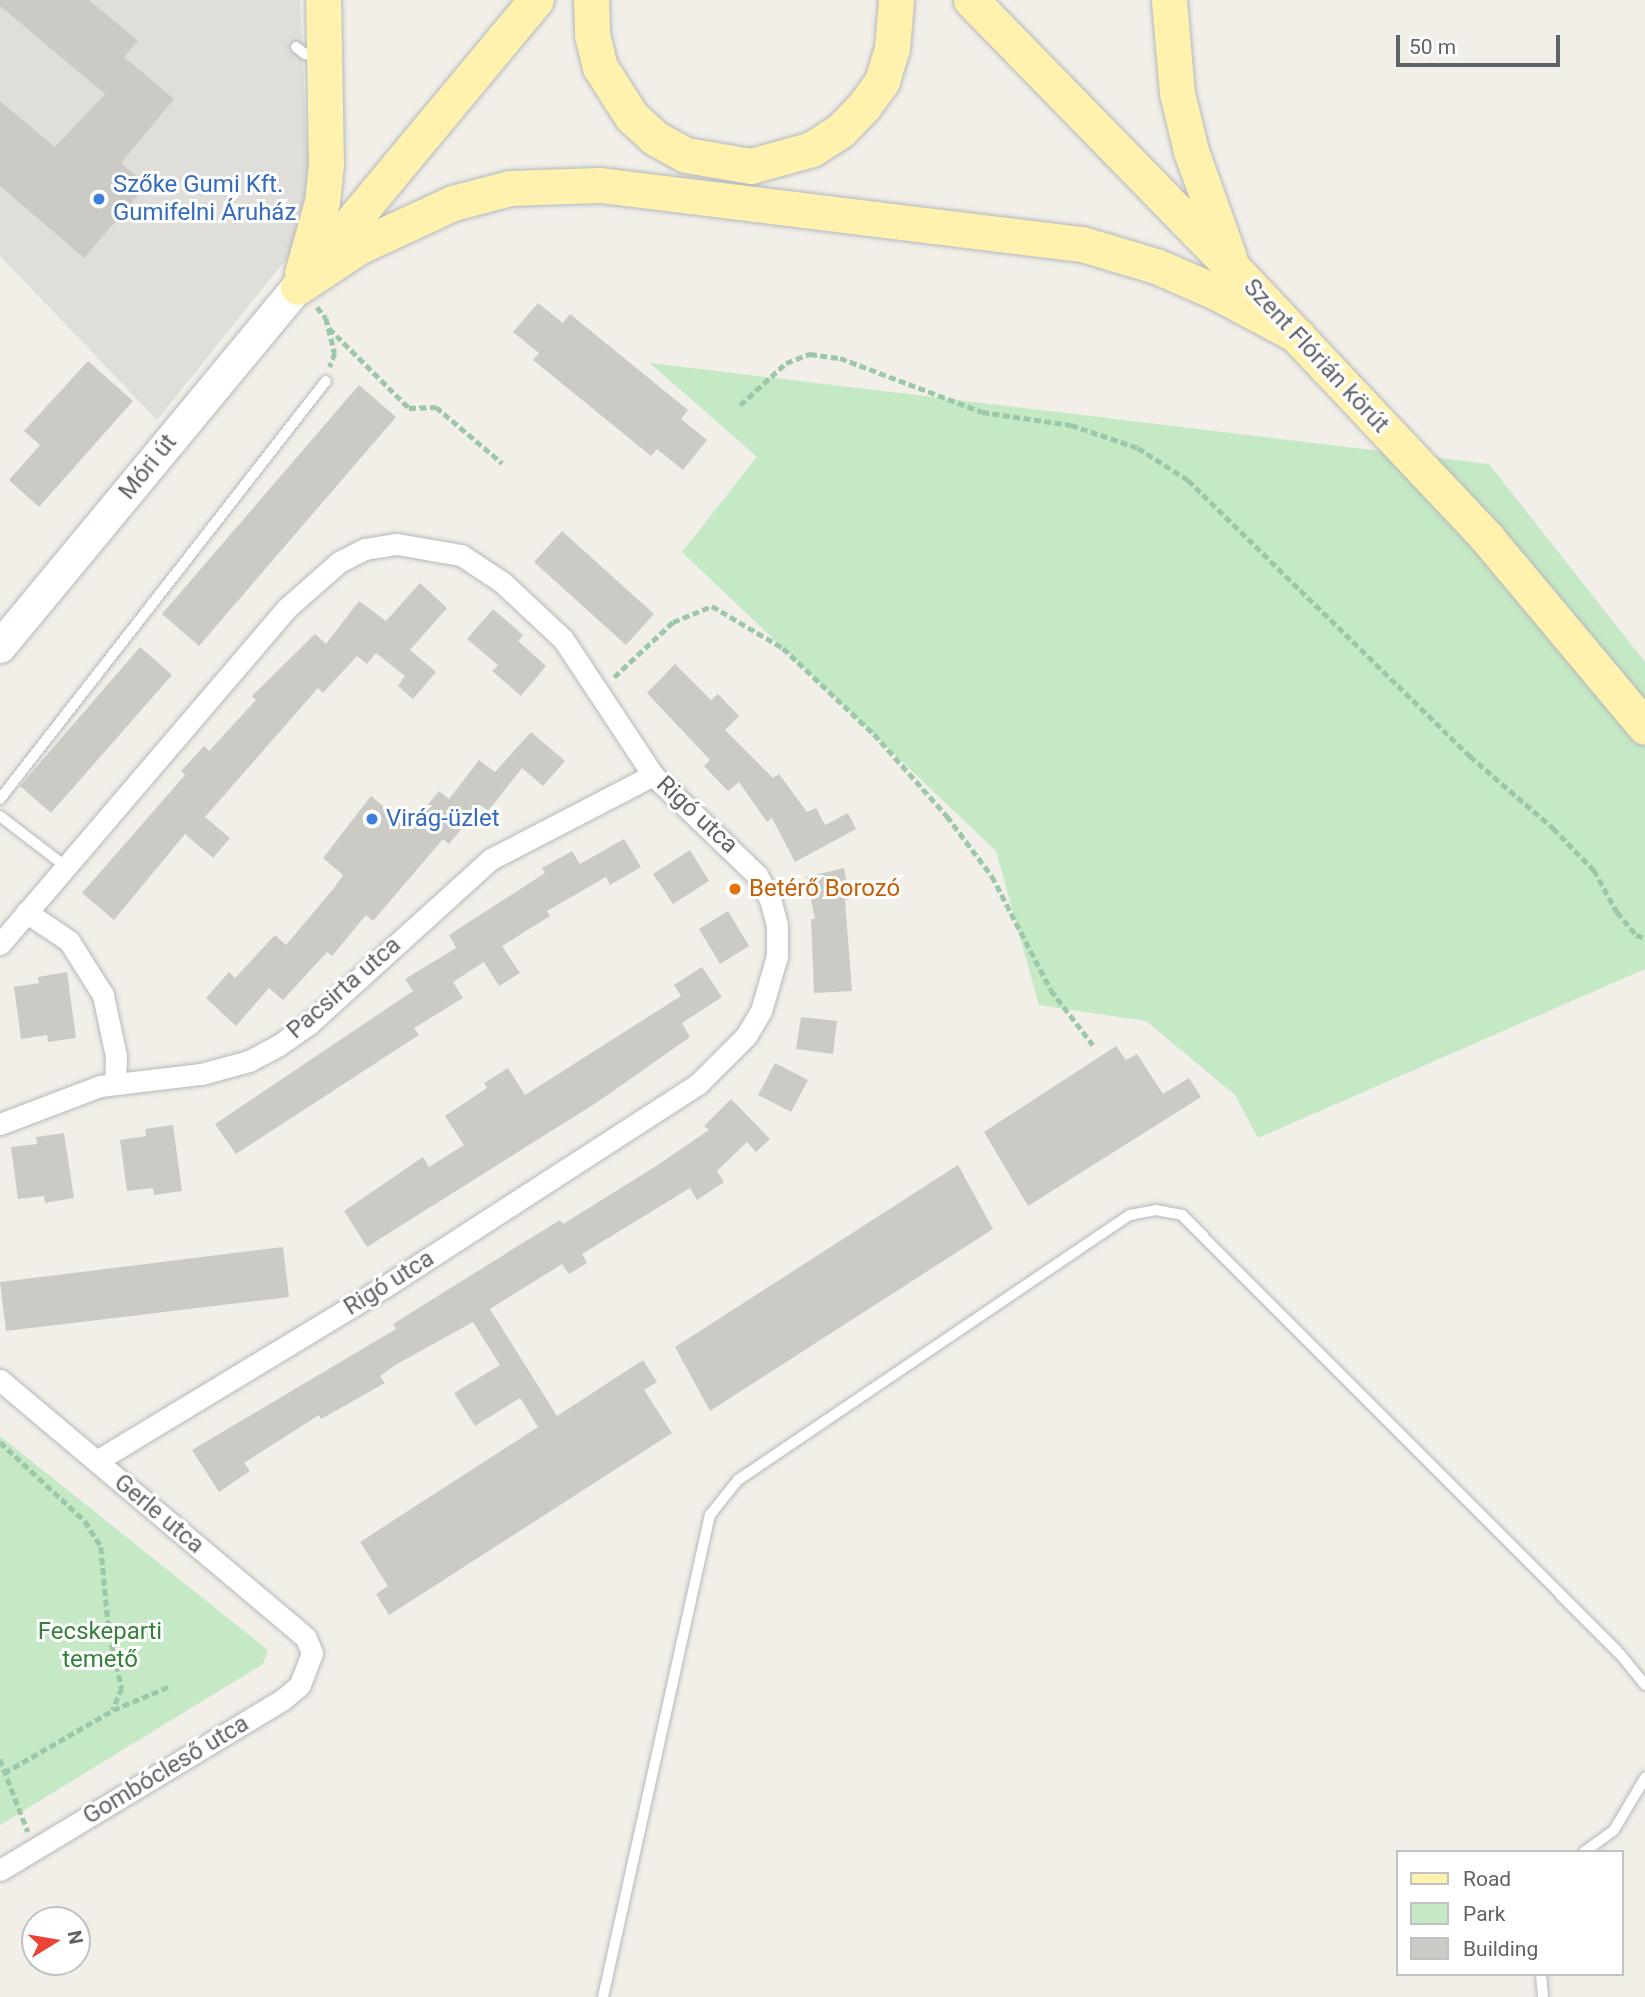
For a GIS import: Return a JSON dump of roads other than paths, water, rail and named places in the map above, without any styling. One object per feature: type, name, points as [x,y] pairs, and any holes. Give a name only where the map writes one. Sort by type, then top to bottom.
[{"type":"main road","points":[[298,287],[322,202],[311,52],[323,0]]},
{"type":"main road","points":[[298,287],[536,0]]},
{"type":"main road","points":[[591,0],[592,35],[600,67],[632,117],[655,138],[686,155],[751,166],[812,149],[839,131],[864,106],[882,81],[892,49],[895,0]]},
{"type":"main road","name":"Szent Flórián körút","points":[[971,0],[1232,267],[1487,538],[1645,727]]},
{"type":"main road","points":[[1169,0],[1177,93],[1191,151],[1232,267]]},
{"type":"main road","points":[[298,287],[360,246],[453,203],[510,188],[586,185],[1082,244],[1156,266],[1216,292],[1298,336]]},
{"type":"main road","name":"Móri út","points":[[0,648],[298,287]]},
{"type":"street","name":"Rigó utca","points":[[0,944],[314,582],[365,549],[397,544],[434,547],[461,555],[502,582],[563,639],[653,775],[735,850],[770,899],[778,956],[761,1011],[746,1036],[698,1084],[384,1287],[97,1461]]},
{"type":"street","name":"Pacsirta utca","points":[[0,1125],[49,1102],[115,1084],[212,1072],[279,1045],[310,1023],[491,859],[653,775]]},
{"type":"street","points":[[26,912],[69,941],[103,995],[116,1056],[115,1084]]},
{"type":"street","name":"Gerle utca","points":[[0,1380],[290,1624],[306,1638],[312,1653]]},
{"type":"street","name":"Gombócleső utca","points":[[0,1870],[282,1700],[300,1685],[312,1653]]},
{"type":"lane","points":[[0,799],[326,381]]},
{"type":"lane","points":[[0,816],[65,866]]},
{"type":"lane","points":[[603,1997],[710,1515],[738,1480],[1130,1214],[1156,1210],[1182,1215],[1620,1654],[1645,1685]]},
{"type":"lane","points":[[1587,1850],[1614,1830],[1645,1778]]},
{"type":"lane","points":[[1541,1976],[1543,1997]]},
{"type":"place","name":"Szőke Gumi Kft. Gumifelni Áruház","points":[[99,199]]},
{"type":"place","name":"Virág-üzlet","points":[[372,819]]},
{"type":"place","name":"Betérő Borozó","points":[[735,889]]},
{"type":"park label","name":"Fecskeparti temető","points":[[100,1646]]}]
